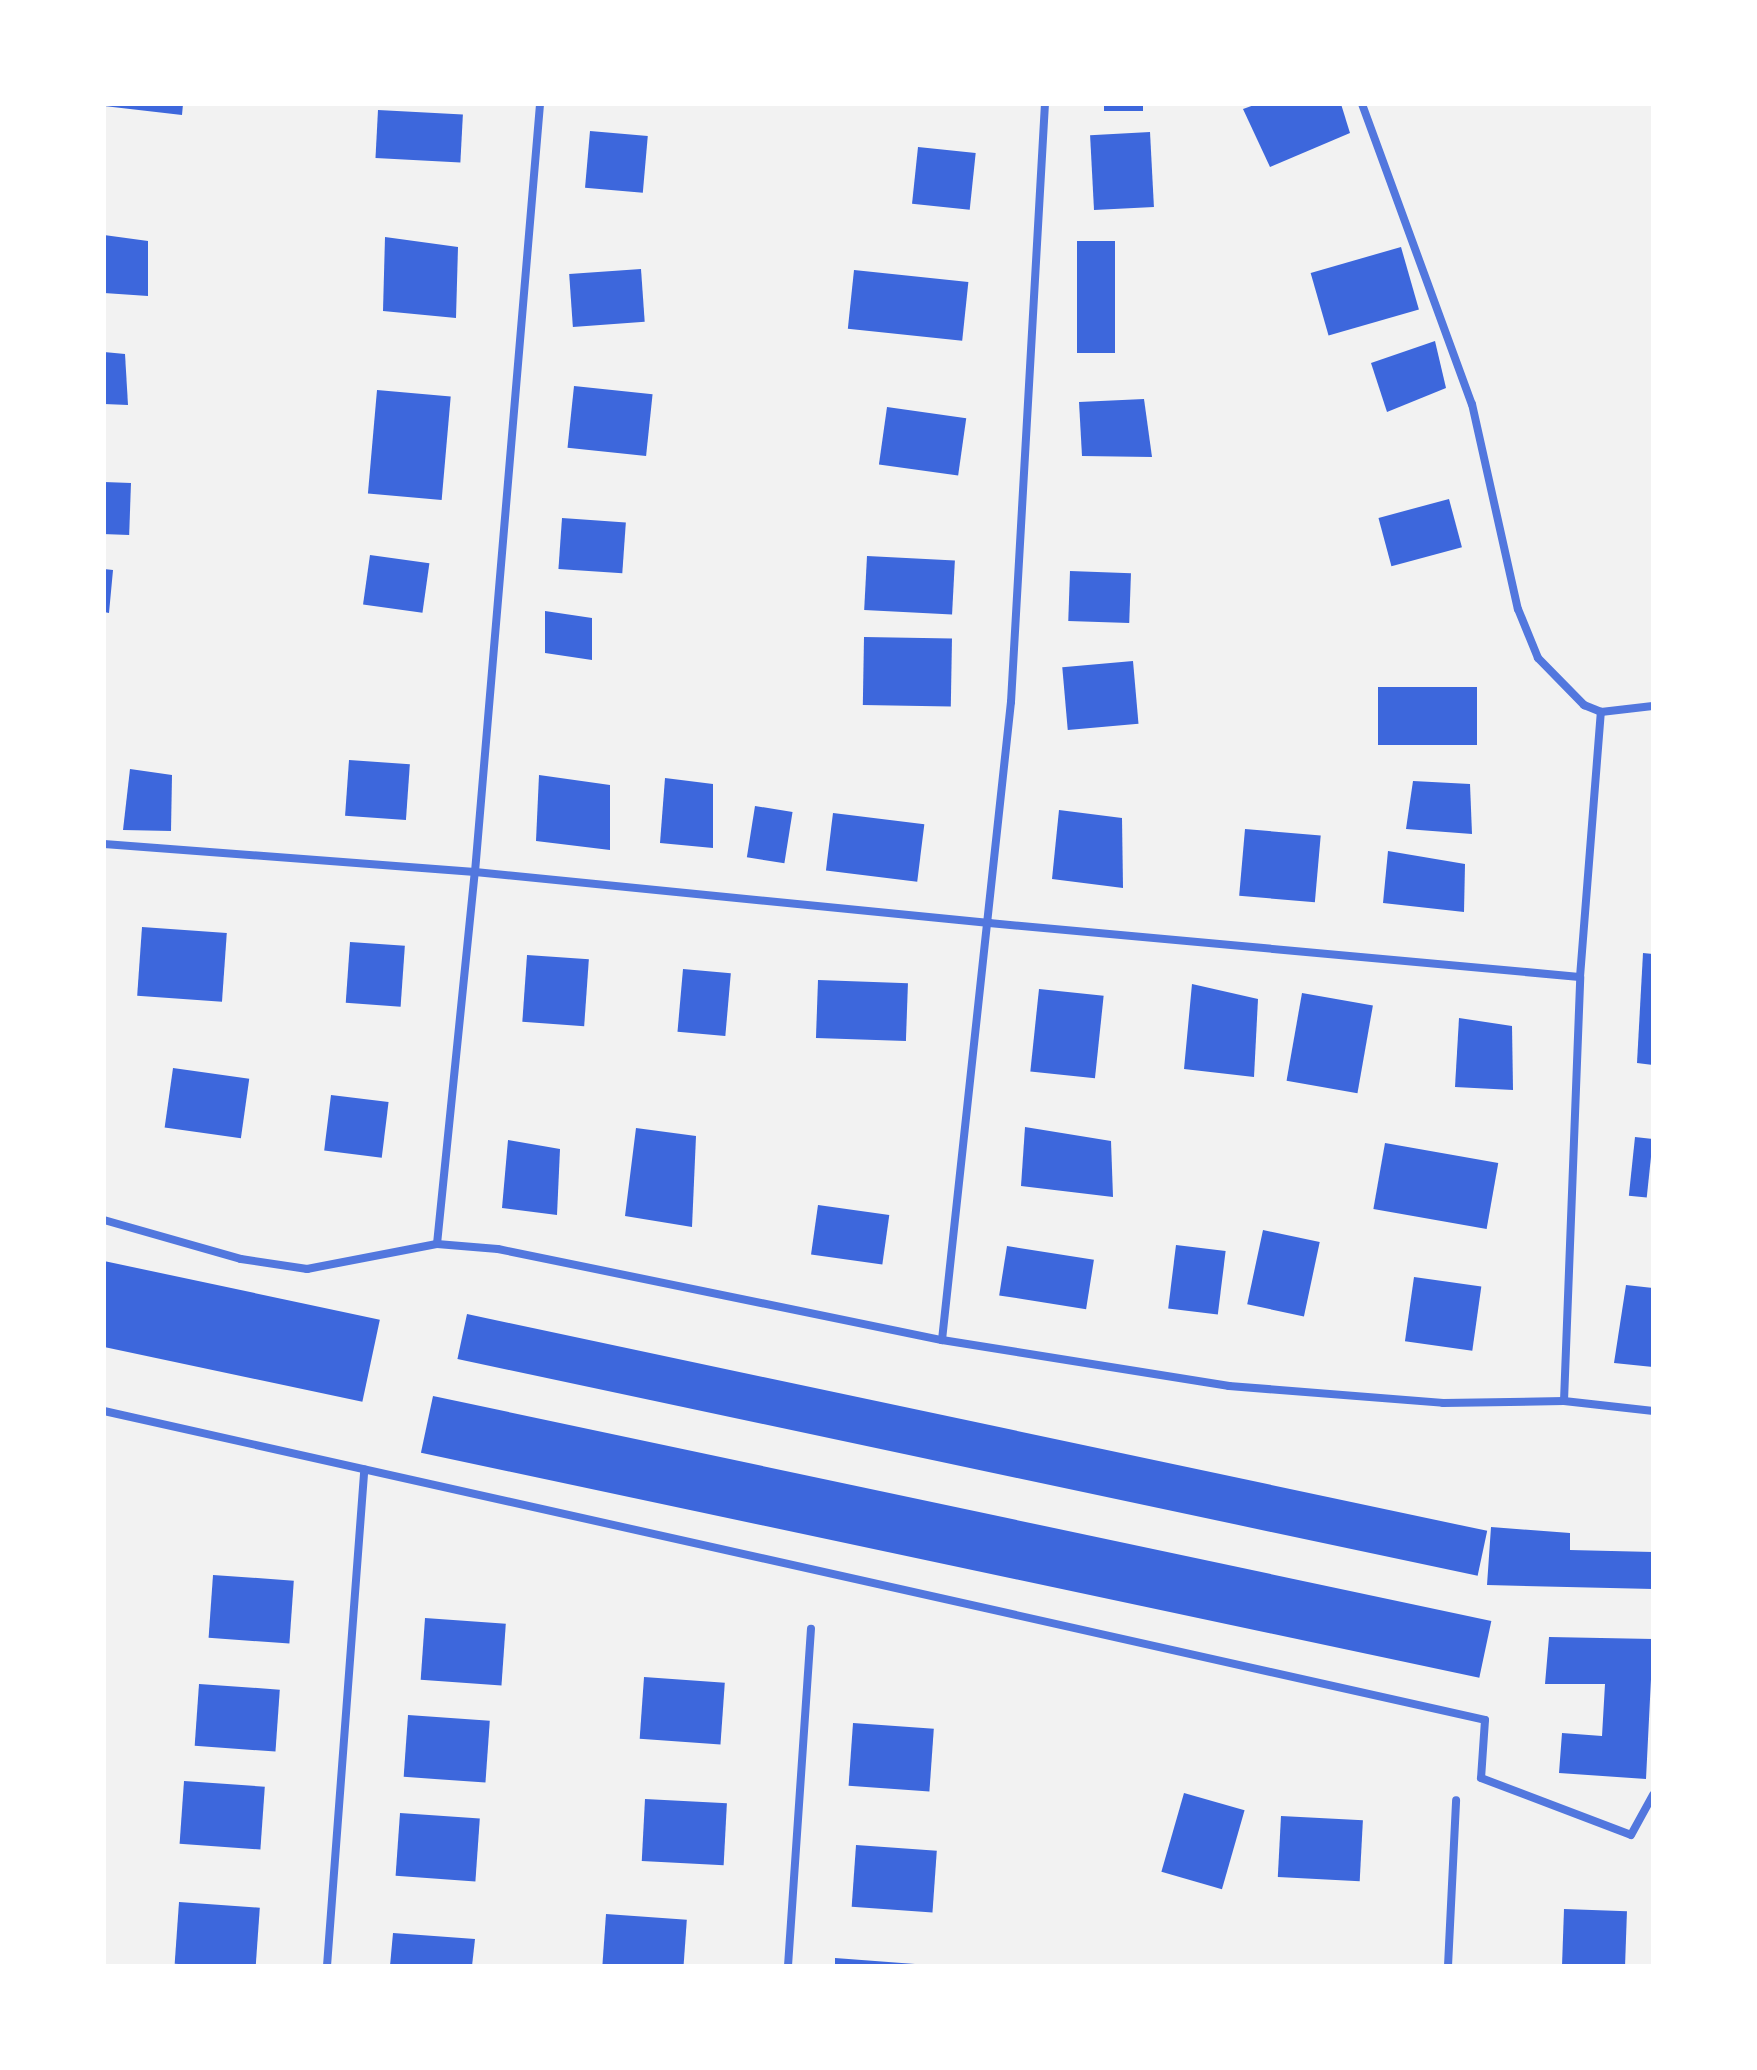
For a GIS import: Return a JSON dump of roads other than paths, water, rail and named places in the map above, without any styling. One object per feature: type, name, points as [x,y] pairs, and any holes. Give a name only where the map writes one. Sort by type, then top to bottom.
[{"type":"street","points":[[437,1244],[475,872],[540,104]]},
{"type":"street","points":[[942,1340],[1011,702],[1045,104]]},
{"type":"street","points":[[1362,104],[1472,404],[1518,609],[1538,658],[1584,705],[1601,712],[1653,706]]},
{"type":"street","points":[[1564,1401],[1580,977],[1601,712]]},
{"type":"street","points":[[104,844],[475,872],[1580,977]]},
{"type":"street","points":[[104,1220],[241,1259],[307,1269],[437,1244],[498,1249],[942,1340],[1229,1386],[1443,1403],[1564,1401],[1653,1411]]},
{"type":"street","points":[[104,1411],[1485,1720],[1481,1778],[1631,1835],[1653,1795]]},
{"type":"street","points":[[327,1966],[364,1469]]},
{"type":"street","points":[[788,1966],[811,1629]]},
{"type":"street","points":[[1448,1966],[1456,1800]]}]
